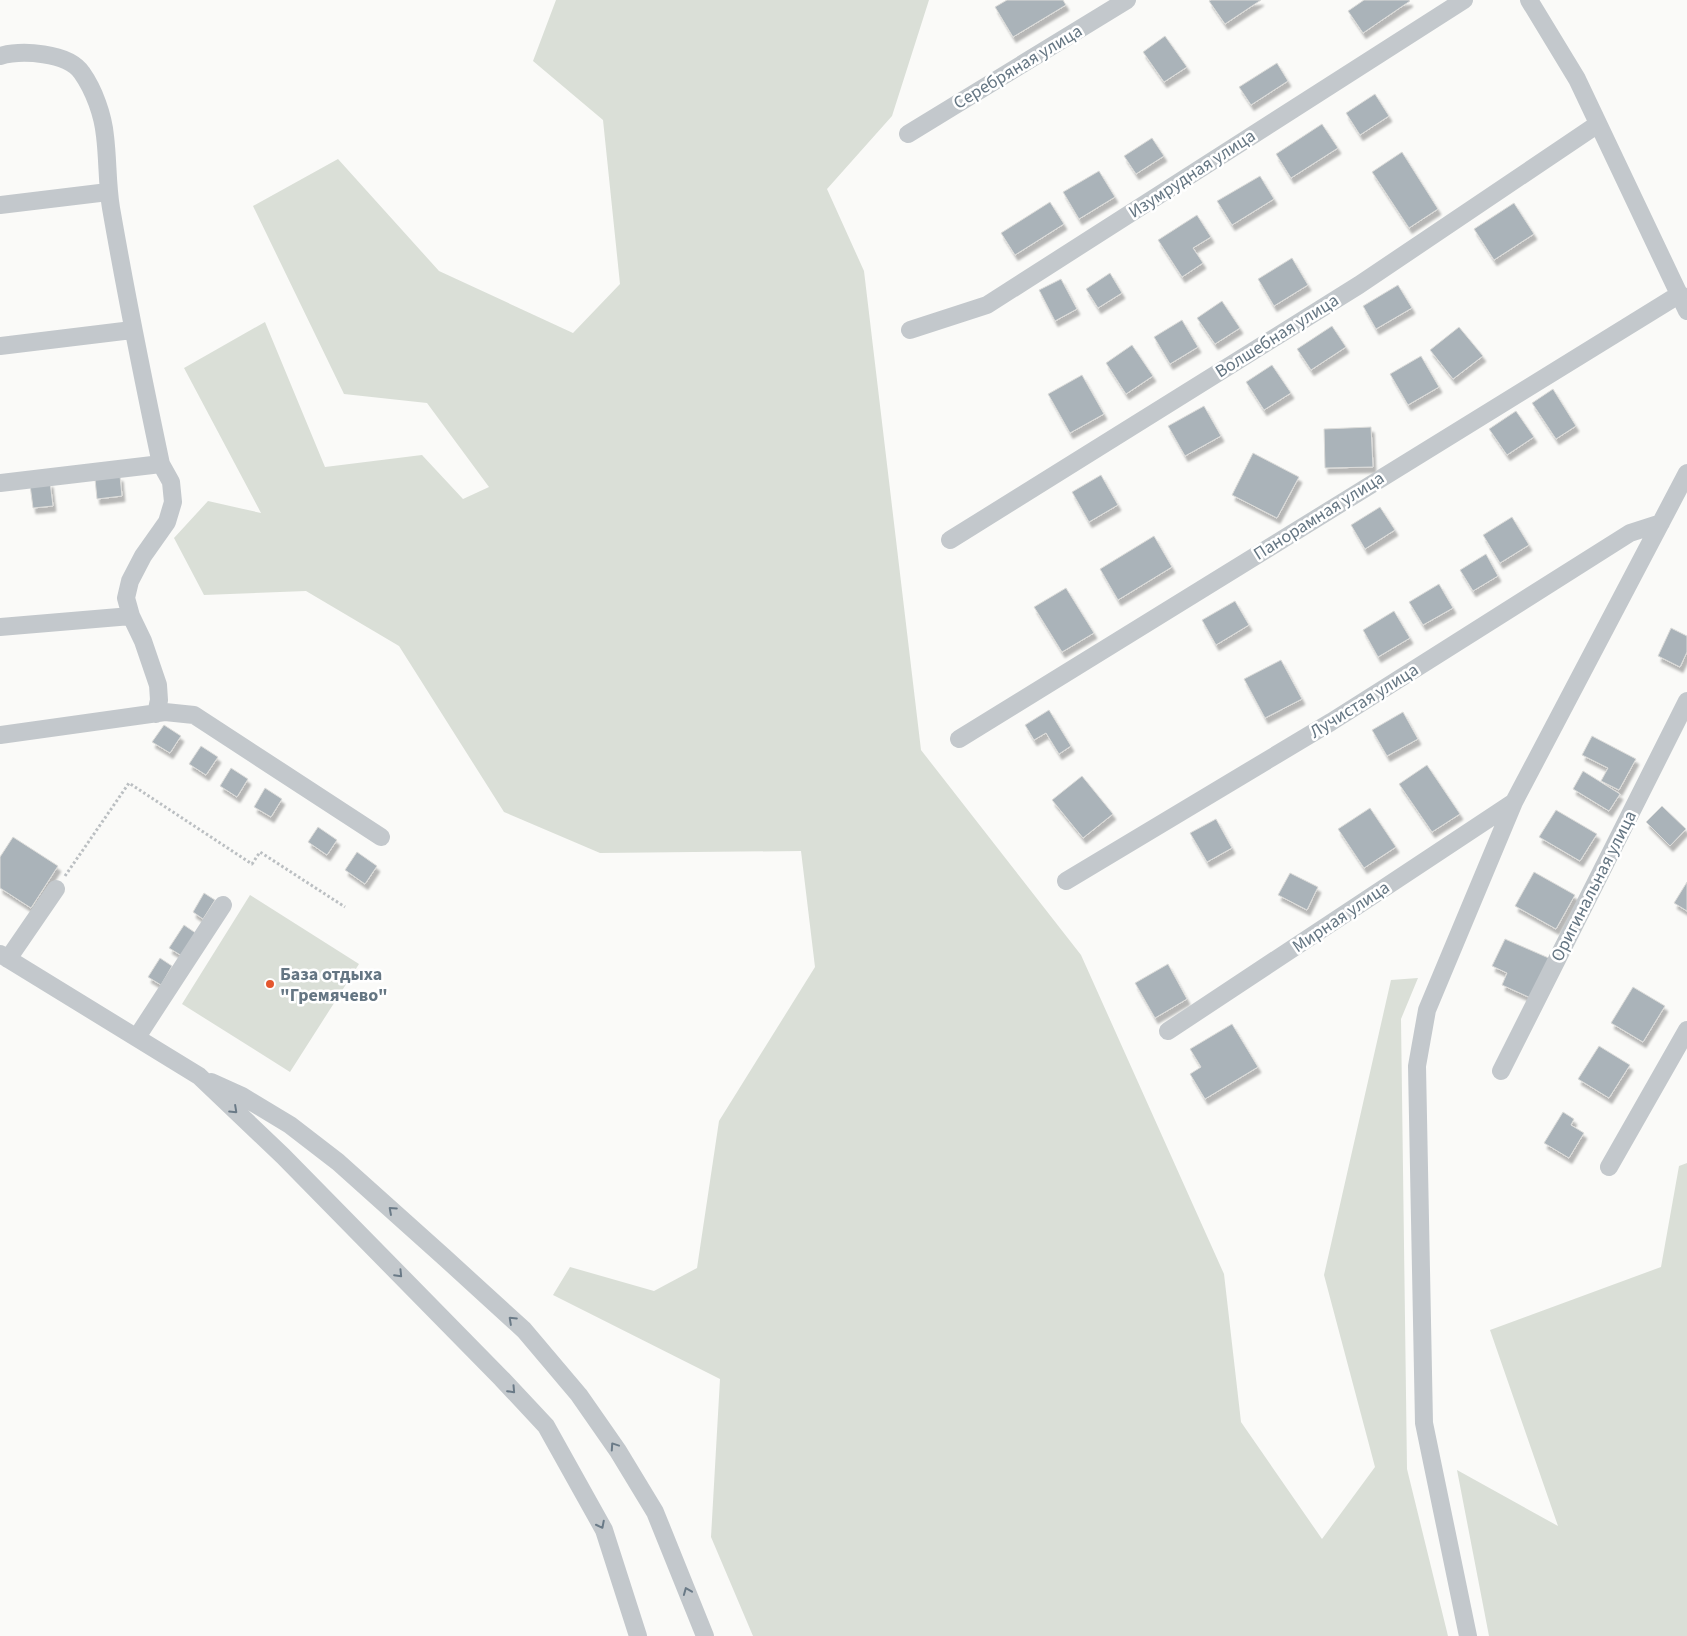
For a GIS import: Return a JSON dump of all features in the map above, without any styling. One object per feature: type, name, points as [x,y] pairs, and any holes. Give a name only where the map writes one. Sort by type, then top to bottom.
[{"type":"street","name":"Серебряная улица","points":[[908,134],[1127,0]]},
{"type":"street","name":"Изумрудная улица","points":[[910,330],[987,305],[1464,0]]},
{"type":"street","points":[[1529,0],[1577,79],[1687,311]]},
{"type":"street","points":[[0,56],[10,53],[31,53],[60,58],[73,64],[81,72],[96,101],[105,135],[108,192],[132,330],[161,464],[171,482],[174,502],[167,522],[143,556],[130,581],[126,598],[131,616],[143,641],[158,685],[160,700],[156,714]]},
{"type":"street","name":"Волшебная улица","points":[[950,540],[1358,285],[1598,124]]},
{"type":"street","points":[[0,205],[108,192]]},
{"type":"street","name":"Панорамная улица","points":[[959,739],[1680,294]]},
{"type":"street","points":[[0,346],[132,330]]},
{"type":"street","points":[[0,484],[161,464]]},
{"type":"street","points":[[1468,1636],[1424,1423],[1417,1066],[1427,1010],[1514,802],[1687,472]]},
{"type":"street","name":"Лучистая улица","points":[[1066,881],[1331,722],[1630,533],[1661,523]]},
{"type":"street","points":[[0,627],[131,616]]},
{"type":"street","name":"Оригинальная улица","points":[[1501,1071],[1687,701]]},
{"type":"street","points":[[0,735],[165,712],[194,715],[382,837]]},
{"type":"street","name":"Мирная улица","points":[[1168,1031],[1514,802]]},
{"type":"street","points":[[56,889],[4,957],[199,1076],[242,1096],[290,1125],[338,1162],[524,1330],[579,1394],[618,1451],[655,1512],[705,1636]]},
{"type":"street","points":[[137,1037],[223,905]]},
{"type":"street","points":[[1609,1168],[1687,1030]]},
{"type":"street","points":[[199,1076],[283,1156],[546,1426],[604,1530],[638,1636]]},
{"type":"path","points":[[56,889],[129,783],[252,864],[260,852],[345,908]]},
{"type":"shaded area","points":[[556,0],[929,0],[892,116],[827,189],[864,271],[921,750],[1081,955],[1224,1274],[1241,1422],[1322,1539],[1375,1467],[1324,1275],[1391,980],[1418,978],[1401,1019],[1407,1469],[1448,1636],[753,1636],[711,1537],[720,1379],[553,1295],[570,1267],[654,1291],[697,1268],[719,1121],[815,967],[801,851],[600,853],[504,812],[399,646],[306,591],[204,595],[174,538],[208,501],[261,513],[184,368],[265,322],[325,467],[422,455],[463,499],[489,487],[427,403],[344,394],[253,206],[338,159],[439,271],[573,333],[620,284],[603,120],[533,61]]},
{"type":"shaded area","points":[[250,895],[359,964],[290,1072],[182,1004]]},
{"type":"shaded area","points":[[1687,1163],[1687,1636],[1489,1636],[1457,1470],[1558,1526],[1490,1330],[1661,1267],[1679,1166]]},
{"type":"building","points":[[1007,0],[1063,0],[1066,5],[1013,37],[995,7]]},
{"type":"building","points":[[1261,0],[1225,24],[1209,1]]},
{"type":"building","points":[[1364,0],[1410,1],[1363,33],[1348,11]]},
{"type":"building","points":[[1165,36],[1187,67],[1164,82],[1143,52]]},
{"type":"building","points":[[1277,63],[1288,81],[1251,105],[1239,87]]},
{"type":"building","points":[[1375,94],[1389,116],[1360,135],[1346,113]]},
{"type":"building","points":[[1322,124],[1338,148],[1291,178],[1276,154]]},
{"type":"building","points":[[1152,138],[1164,156],[1136,174],[1124,156]]},
{"type":"building","points":[[1402,152],[1438,209],[1409,228],[1372,172]]},
{"type":"building","points":[[1099,171],[1115,197],[1079,219],[1063,192]]},
{"type":"building","points":[[1260,176],[1274,199],[1232,225],[1217,201]]},
{"type":"building","points":[[1050,202],[1064,224],[1015,255],[1001,233]]},
{"type":"building","points":[[1514,203],[1534,234],[1494,260],[1474,229]]},
{"type":"building","points":[[1197,215],[1211,237],[1193,248],[1203,263],[1182,277],[1158,240]]},
{"type":"building","points":[[1292,258],[1308,285],[1274,306],[1258,279]]},
{"type":"building","points":[[1110,273],[1122,293],[1098,308],[1086,289]]},
{"type":"building","points":[[1061,279],[1077,309],[1055,321],[1039,290]]},
{"type":"building","points":[[1398,285],[1412,308],[1376,329],[1363,306]]},
{"type":"building","points":[[1222,301],[1240,328],[1215,344],[1197,318]]},
{"type":"building","points":[[1182,320],[1198,347],[1170,364],[1154,337]]},
{"type":"building","points":[[1332,326],[1346,347],[1311,370],[1297,349]]},
{"type":"building","points":[[1459,327],[1483,356],[1453,379],[1430,350]]},
{"type":"building","points":[[1132,345],[1153,376],[1126,394],[1106,363]]},
{"type":"building","points":[[1421,356],[1439,387],[1408,405],[1390,374]]},
{"type":"building","points":[[1272,365],[1291,393],[1264,410],[1246,382]]},
{"type":"building","points":[[1082,375],[1104,414],[1070,433],[1048,394]]},
{"type":"building","points":[[1553,389],[1576,426],[1556,439],[1532,403]]},
{"type":"building","points":[[1204,406],[1221,436],[1185,456],[1168,426]]},
{"type":"building","points":[[1516,411],[1534,437],[1507,455],[1489,429]]},
{"type":"building","points":[[1371,427],[1373,467],[1325,468],[1324,429]]},
{"type":"building","points":[[1253,453],[1299,477],[1277,518],[1232,495]]},
{"type":"building","points":[[1101,475],[1118,505],[1089,522],[1072,492]]},
{"type":"building","points":[[120,476],[122,496],[97,499],[95,479]]},
{"type":"building","points":[[50,482],[53,506],[33,508],[30,485]]},
{"type":"building","points":[[1380,507],[1395,530],[1365,549],[1351,525]]},
{"type":"building","points":[[1512,517],[1529,545],[1500,563],[1483,535]]},
{"type":"building","points":[[1154,536],[1172,567],[1118,600],[1100,569]]},
{"type":"building","points":[[1486,554],[1498,576],[1473,591],[1460,570]]},
{"type":"building","points":[[1439,584],[1453,608],[1423,625],[1409,602]]},
{"type":"building","points":[[1066,588],[1094,633],[1062,652],[1034,607]]},
{"type":"building","points":[[1235,601],[1249,625],[1216,645],[1202,620]]},
{"type":"building","points":[[1394,611],[1410,638],[1378,657],[1363,630]]},
{"type":"building","points":[[1671,628],[1687,636],[1687,652],[1680,667],[1658,656]]},
{"type":"building","points":[[1281,660],[1302,699],[1265,718],[1244,679]]},
{"type":"building","points":[[1049,710],[1071,746],[1059,754],[1046,733],[1034,740],[1025,725]]},
{"type":"building","points":[[1403,712],[1418,739],[1387,756],[1372,730]]},
{"type":"building","points":[[164,725],[181,736],[170,753],[152,742]]},
{"type":"building","points":[[1592,736],[1636,759],[1619,790],[1601,781],[1608,768],[1582,755]]},
{"type":"building","points":[[201,746],[218,757],[206,775],[189,764]]},
{"type":"building","points":[[1427,765],[1460,814],[1432,832],[1399,784]]},
{"type":"building","points":[[231,768],[248,779],[237,797],[220,786]]},
{"type":"building","points":[[1583,771],[1620,794],[1609,811],[1573,789]]},
{"type":"building","points":[[1082,776],[1113,814],[1083,838],[1052,800]]},
{"type":"building","points":[[265,788],[282,799],[271,817],[254,807]]},
{"type":"building","points":[[1662,806],[1686,829],[1670,846],[1646,822]]},
{"type":"building","points":[[1370,808],[1396,847],[1364,868],[1338,829]]},
{"type":"building","points":[[1556,810],[1597,834],[1580,861],[1539,837]]},
{"type":"building","points":[[1216,819],[1232,848],[1207,862],[1190,833]]},
{"type":"building","points":[[318,827],[337,840],[327,855],[308,842]]},
{"type":"building","points":[[13,837],[58,866],[31,908],[0,888],[0,857]]},
{"type":"building","points":[[357,852],[377,866],[365,884],[345,870]]},
{"type":"building","points":[[1534,872],[1575,895],[1556,929],[1515,906]]},
{"type":"building","points":[[1290,873],[1318,887],[1307,910],[1278,895]]},
{"type":"building","points":[[1687,882],[1687,911],[1674,903]]},
{"type":"building","points":[[204,893],[215,900],[203,919],[193,912]]},
{"type":"building","points":[[184,925],[197,934],[182,956],[169,948]]},
{"type":"building","points":[[1505,939],[1551,959],[1533,999],[1502,985],[1507,973],[1492,966]]},
{"type":"building","points":[[160,958],[172,966],[161,985],[148,977]]},
{"type":"building","points":[[1168,964],[1187,999],[1155,1018],[1135,983]]},
{"type":"building","points":[[1633,987],[1665,1006],[1643,1042],[1611,1023]]},
{"type":"building","points":[[1232,1024],[1258,1067],[1205,1099],[1190,1074],[1201,1067],[1190,1049]]},
{"type":"building","points":[[1599,1046],[1630,1065],[1609,1098],[1578,1079]]},
{"type":"building","points":[[1563,1112],[1574,1119],[1571,1125],[1584,1133],[1569,1158],[1544,1143]]},
{"type":"place","name":"База отдыха \"Гремячево\"","points":[[270,984]]}]
